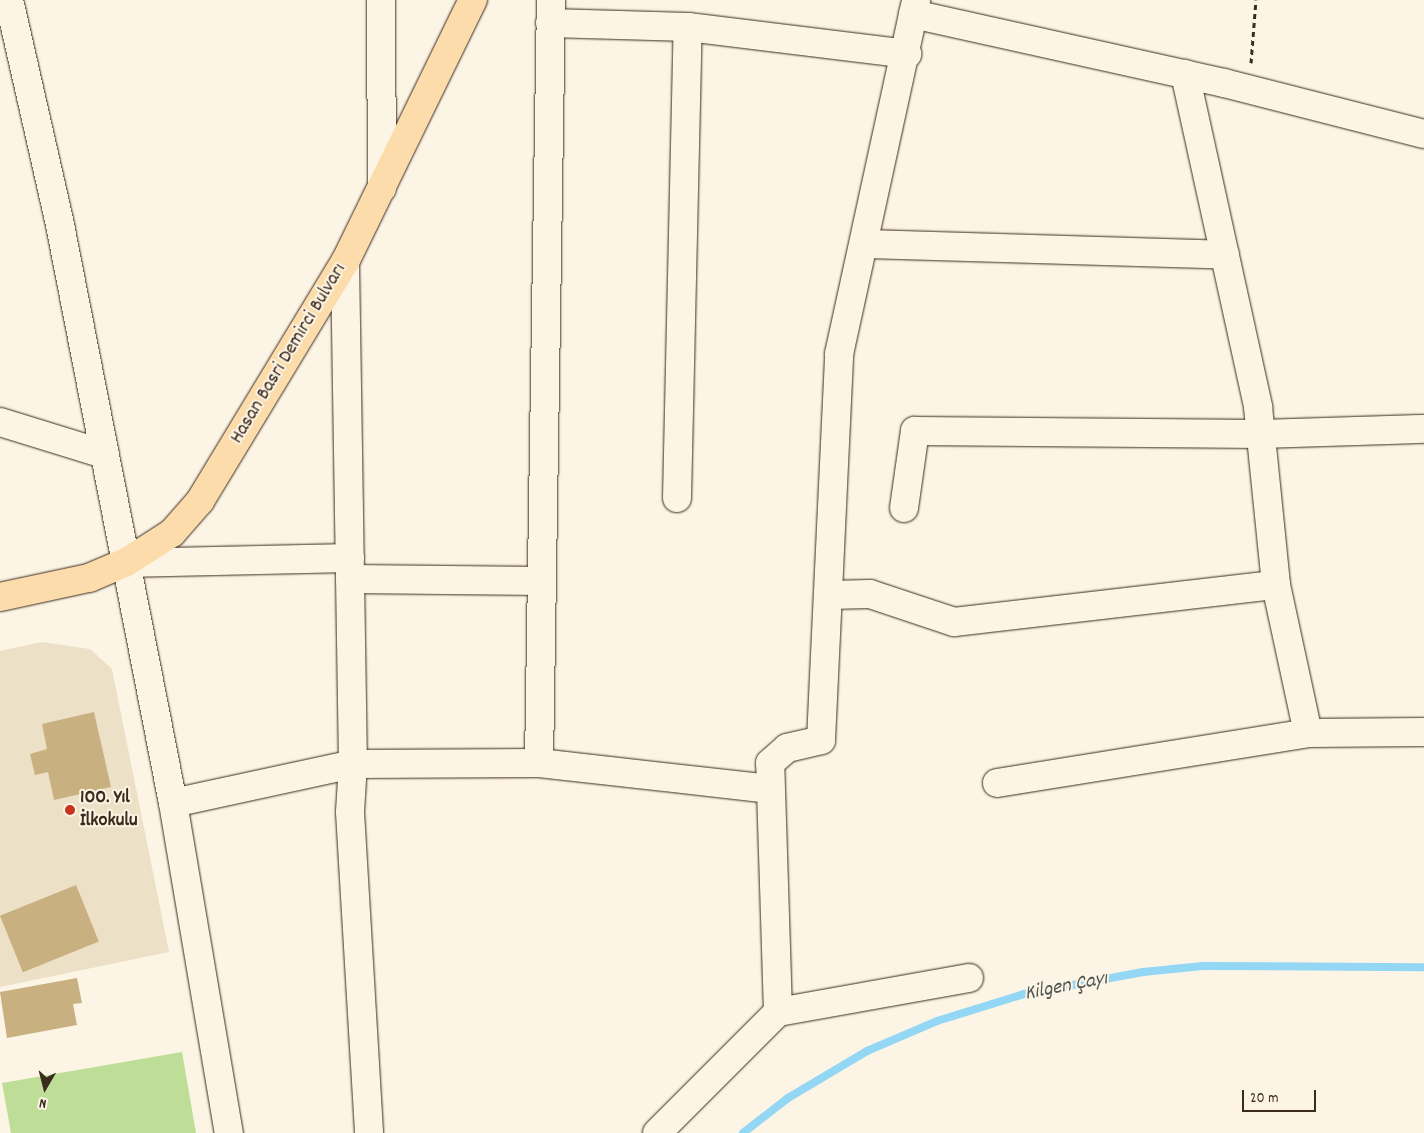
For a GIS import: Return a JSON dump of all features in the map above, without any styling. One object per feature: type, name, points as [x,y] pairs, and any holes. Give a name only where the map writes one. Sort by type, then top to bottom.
[{"type":"main road","name":"Hasan Basri Demirci Bulvarı","points":[[0,597],[89,578],[125,563],[172,533],[200,501],[345,262],[473,0]]},
{"type":"street","points":[[9,0],[60,225],[101,453],[173,803],[228,1133]]},
{"type":"street","points":[[381,0],[382,188]]},
{"type":"street","points":[[778,1012],[770,763],[787,748],[821,740],[839,354],[907,54],[915,7],[1424,134]]},
{"type":"street","points":[[539,763],[551,12],[907,54]]},
{"type":"street","points":[[676,498],[688,27]]},
{"type":"street","points":[[1185,74],[1225,255],[1261,434],[1276,585],[1308,733]]},
{"type":"street","points":[[864,244],[1225,255]]},
{"type":"street","points":[[345,262],[353,764],[350,812],[369,1133]]},
{"type":"street","points":[[0,422],[101,453]]},
{"type":"street","points":[[904,508],[915,430],[1261,434],[1424,429]]},
{"type":"street","points":[[125,563],[350,569],[542,581]]},
{"type":"street","points":[[829,595],[870,594],[954,622],[1276,585]]},
{"type":"street","points":[[997,783],[1308,733],[1424,732]]},
{"type":"street","points":[[173,803],[353,764],[539,763],[771,789]]},
{"type":"street","points":[[657,1133],[778,1012],[970,978]]},
{"type":"path","points":[[1250,91],[1256,0]]},
{"type":"shaded area","name":"100. Yıl İlkokulu","points":[[42,642],[90,649],[112,669],[169,952],[0,987],[0,651]]},
{"type":"green space","points":[[182,1052],[196,1133],[11,1133],[2,1083]]},
{"type":"building","points":[[94,712],[111,787],[54,800],[48,772],[35,775],[30,754],[47,749],[42,724]]},
{"type":"building","points":[[76,885],[99,942],[23,972],[0,916]]},
{"type":"building","points":[[77,978],[82,1003],[73,1004],[77,1025],[7,1038],[0,992]]},
{"type":"waterway","name":"Kilgen Çayı","points":[[743,1133],[788,1098],[867,1051],[937,1021],[1024,994],[1143,972],[1203,966],[1424,967]]},
{"type":"place","name":"100. Yıl İlkokulu","points":[[70,810]]}]
